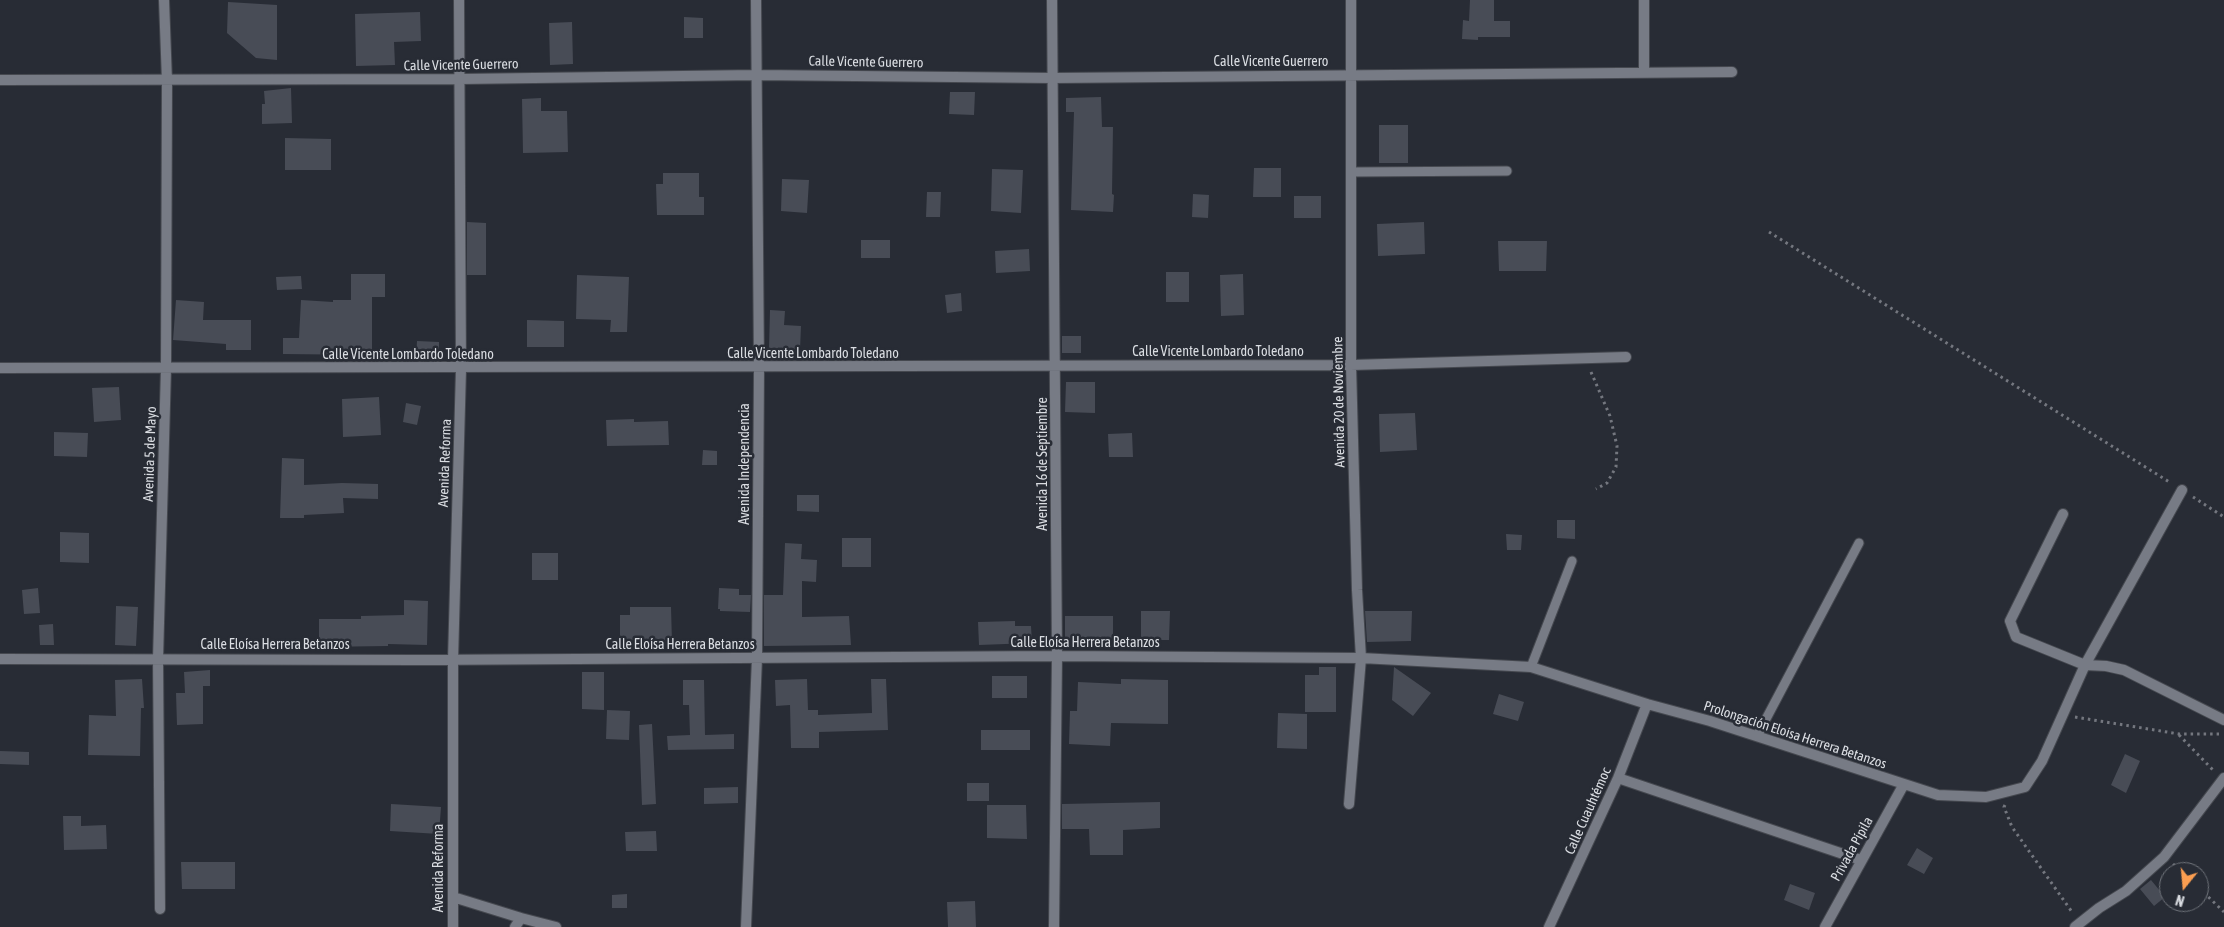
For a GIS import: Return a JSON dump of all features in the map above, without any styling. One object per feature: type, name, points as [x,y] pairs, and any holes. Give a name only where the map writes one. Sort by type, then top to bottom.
[{"type":"street","name":"Avenida 5 de Mayo","points":[[160,909],[158,658],[166,368],[167,81],[164,0]]},
{"type":"street","name":"Avenida Reforma","points":[[453,927],[453,660],[461,369],[459,0]]},
{"type":"street","name":"Avenida Independencia","points":[[746,927],[757,658],[759,368],[756,0]]},
{"type":"street","name":"Avenida 16 de Septiembre","points":[[1052,0],[1057,656],[1054,927]]},
{"type":"street","name":"Avenida 20 de Noviembre","points":[[1349,804],[1361,658],[1357,590],[1351,365],[1351,0]]},
{"type":"street","points":[[1644,0],[1644,72]]},
{"type":"street","name":"Calle Vicente Guerrero","points":[[0,80],[167,81],[756,75],[1053,78],[1732,72]]},
{"type":"street","name":"Calle Vicente Lombardo Toledano","points":[[0,368],[461,369],[1351,365],[1586,360],[1626,357]]},
{"type":"street","name":"Prolongación Eloísa Herrera Betanzos","points":[[1361,658],[1531,667],[1646,704],[1758,736],[1938,795],[1986,797],[2025,787],[2042,762],[2085,665],[2182,490]]},
{"type":"street","points":[[2063,514],[2010,621],[2016,637],[2085,665],[2106,666],[2124,670],[2224,720]]},
{"type":"street","name":"Calle Eloísa Herrera Betanzos","points":[[0,659],[453,660],[1057,656],[1361,658]]},
{"type":"street","name":"Calle Cuauhtémoc","points":[[1549,927],[1618,778],[1646,704]]},
{"type":"street","points":[[1618,778],[1861,860]]},
{"type":"street","points":[[2077,925],[2126,891],[2164,857],[2223,779]]},
{"type":"street","name":"Privada Pípila","points":[[1824,927],[1904,784]]},
{"type":"street","points":[[453,897],[556,927]]},
{"type":"street","points":[[515,927],[521,918]]},
{"type":"lane","points":[[1351,172],[1507,171]]},
{"type":"lane","points":[[1758,736],[1859,543]]},
{"type":"lane","points":[[1531,667],[1572,562]]},
{"type":"path","points":[[1769,232],[2224,517]]},
{"type":"path","points":[[1586,360],[1610,416],[1617,446],[1616,466],[1608,483],[1596,489]]},
{"type":"path","points":[[2064,715],[2179,734],[2224,734]]},
{"type":"path","points":[[2179,734],[2223,779]]},
{"type":"path","points":[[2010,791],[2004,808],[2012,827],[2077,925]]},
{"type":"path","points":[[2209,898],[2224,912]]},
{"type":"building","points":[[1470,0],[1494,0],[1494,21],[1510,21],[1510,37],[1478,37],[1478,40],[1462,39],[1463,20],[1469,21]]},
{"type":"building","points":[[228,2],[277,5],[277,60],[256,58],[227,33]]},
{"type":"building","points":[[420,12],[421,41],[394,42],[395,65],[356,66],[355,14]]},
{"type":"building","points":[[684,17],[703,18],[703,38],[684,38]]},
{"type":"building","points":[[572,22],[573,64],[550,65],[549,23]]},
{"type":"building","points":[[291,88],[292,123],[262,124],[262,104],[265,104],[264,91]]},
{"type":"building","points":[[950,92],[975,92],[974,115],[949,114]]},
{"type":"building","points":[[1101,97],[1102,127],[1113,127],[1113,212],[1071,210],[1074,112],[1066,112],[1066,98]]},
{"type":"building","points":[[541,98],[541,111],[567,111],[568,152],[523,153],[522,99]]},
{"type":"building","points":[[1379,125],[1408,125],[1408,163],[1379,163]]},
{"type":"building","points":[[285,138],[331,139],[331,170],[285,170]]},
{"type":"building","points":[[1254,168],[1281,168],[1281,197],[1253,197]]},
{"type":"building","points":[[992,169],[1023,170],[1021,213],[991,211]]},
{"type":"building","points":[[663,173],[699,173],[699,197],[704,197],[704,215],[657,215],[656,184],[663,184]]},
{"type":"building","points":[[782,179],[809,180],[807,213],[781,211]]},
{"type":"building","points":[[927,192],[941,192],[940,217],[926,217]]},
{"type":"building","points":[[1193,194],[1209,195],[1208,218],[1192,217]]},
{"type":"building","points":[[1294,196],[1321,196],[1321,218],[1294,218]]},
{"type":"building","points":[[467,222],[486,223],[486,275],[467,275]]},
{"type":"building","points":[[1424,222],[1425,254],[1378,256],[1377,224]]},
{"type":"building","points":[[861,240],[890,240],[890,258],[861,258]]},
{"type":"building","points":[[1498,241],[1547,241],[1546,271],[1499,271]]},
{"type":"building","points":[[1029,249],[1030,271],[996,273],[995,251]]},
{"type":"building","points":[[1166,272],[1189,272],[1189,302],[1166,302]]},
{"type":"building","points":[[351,274],[385,274],[385,297],[372,297],[372,355],[283,354],[283,338],[299,338],[301,300],[333,302],[333,300],[351,300]]},
{"type":"building","points":[[1243,274],[1244,315],[1221,316],[1220,275]]},
{"type":"building","points":[[577,275],[629,277],[627,332],[610,332],[611,320],[576,319]]},
{"type":"building","points":[[301,276],[302,289],[277,290],[276,277]]},
{"type":"building","points":[[961,293],[962,311],[947,313],[945,295]]},
{"type":"building","points":[[176,300],[204,302],[203,320],[251,320],[251,350],[226,350],[226,344],[173,340]]},
{"type":"building","points":[[770,310],[785,311],[784,325],[801,326],[800,350],[769,349]]},
{"type":"building","points":[[527,320],[564,321],[564,347],[527,347]]},
{"type":"building","points":[[1062,336],[1081,336],[1081,353],[1062,353]]},
{"type":"building","points":[[417,341],[439,342],[439,359],[416,358]]},
{"type":"building","points":[[1066,382],[1095,382],[1095,413],[1065,412]]},
{"type":"building","points":[[119,387],[121,420],[94,422],[92,388]]},
{"type":"building","points":[[379,397],[381,435],[343,437],[342,399]]},
{"type":"building","points":[[406,403],[421,406],[417,425],[403,422]]},
{"type":"building","points":[[1415,413],[1417,450],[1380,452],[1379,414]]},
{"type":"building","points":[[634,419],[634,422],[668,421],[669,445],[607,446],[606,420]]},
{"type":"building","points":[[54,432],[88,433],[87,457],[54,456]]},
{"type":"building","points":[[1132,433],[1133,457],[1109,457],[1108,434]]},
{"type":"building","points":[[703,450],[717,451],[717,465],[702,465]]},
{"type":"building","points":[[282,458],[304,459],[304,485],[378,484],[378,499],[343,498],[344,513],[304,515],[304,518],[280,518]]},
{"type":"building","points":[[797,495],[819,495],[819,512],[797,511]]},
{"type":"building","points":[[1557,520],[1575,520],[1575,539],[1557,538]]},
{"type":"building","points":[[60,532],[89,533],[89,563],[60,562]]},
{"type":"building","points":[[1506,534],[1522,535],[1521,550],[1507,550]]},
{"type":"building","points":[[842,538],[871,538],[871,567],[842,567]]},
{"type":"building","points":[[785,543],[802,544],[801,559],[817,560],[816,582],[802,581],[802,617],[849,616],[851,645],[764,646],[764,595],[783,595]]},
{"type":"building","points":[[532,553],[558,553],[558,580],[532,580]]},
{"type":"building","points":[[38,588],[40,613],[24,614],[22,590]]},
{"type":"building","points":[[719,588],[739,589],[739,595],[751,595],[750,612],[720,611],[718,609]]},
{"type":"building","points":[[404,600],[428,601],[427,645],[388,644],[388,646],[319,647],[319,619],[361,619],[361,616],[404,615]]},
{"type":"building","points":[[116,606],[138,607],[136,646],[115,645]]},
{"type":"building","points":[[630,607],[671,607],[672,643],[620,643],[620,615],[630,615]]},
{"type":"building","points":[[1141,611],[1170,611],[1169,640],[1141,640]]},
{"type":"building","points":[[1365,611],[1412,611],[1411,641],[1367,642]]},
{"type":"building","points":[[1065,616],[1113,616],[1113,647],[1065,646]]},
{"type":"building","points":[[1015,621],[1015,626],[1031,626],[1032,643],[979,645],[978,622]]},
{"type":"building","points":[[53,624],[54,645],[40,645],[39,625]]},
{"type":"building","points":[[1319,667],[1336,667],[1336,712],[1305,712],[1305,675],[1319,675]]},
{"type":"building","points":[[1394,667],[1431,693],[1413,716],[1392,700]]},
{"type":"building","points":[[210,670],[210,686],[203,686],[203,724],[177,725],[176,693],[185,693],[184,672]]},
{"type":"building","points":[[582,672],[604,672],[604,710],[582,709]]},
{"type":"building","points":[[992,676],[1027,676],[1027,698],[992,698]]},
{"type":"building","points":[[142,679],[144,708],[141,708],[140,756],[88,755],[89,715],[116,716],[115,680]]},
{"type":"building","points":[[807,679],[808,710],[818,710],[818,715],[872,713],[871,679],[886,679],[888,730],[819,732],[819,748],[791,748],[790,705],[776,706],[775,680]]},
{"type":"building","points":[[1121,679],[1168,680],[1168,724],[1111,723],[1110,746],[1069,744],[1070,711],[1077,711],[1078,682],[1121,684]]},
{"type":"building","points":[[683,680],[704,680],[705,735],[734,734],[734,749],[668,750],[667,736],[690,735],[689,705],[683,705]]},
{"type":"building","points":[[1499,694],[1524,702],[1518,721],[1493,714]]},
{"type":"building","points":[[607,710],[630,711],[629,740],[606,739]]},
{"type":"building","points":[[1278,713],[1307,714],[1307,749],[1277,748]]},
{"type":"building","points":[[652,724],[656,804],[642,805],[639,725]]},
{"type":"building","points":[[981,730],[1030,730],[1030,750],[981,750]]},
{"type":"building","points":[[0,751],[29,752],[29,765],[0,764]]},
{"type":"building","points":[[2125,754],[2140,761],[2126,793],[2111,785]]},
{"type":"building","points":[[967,783],[989,783],[989,801],[967,801]]},
{"type":"building","points":[[738,787],[738,803],[704,804],[704,788]]},
{"type":"building","points":[[1160,802],[1160,828],[1123,830],[1123,855],[1090,855],[1089,829],[1062,829],[1062,804]]},
{"type":"building","points":[[391,804],[441,807],[439,834],[390,831]]},
{"type":"building","points":[[987,805],[1026,805],[1027,839],[987,838]]},
{"type":"building","points":[[63,816],[81,816],[81,826],[106,825],[107,849],[64,850]]},
{"type":"building","points":[[656,831],[657,851],[626,851],[625,832]]},
{"type":"building","points":[[1917,848],[1933,858],[1924,874],[1907,865]]},
{"type":"building","points":[[181,862],[235,862],[235,889],[182,889]]},
{"type":"building","points":[[2151,880],[2159,890],[2159,902],[2154,906],[2140,889]]},
{"type":"building","points":[[1790,884],[1815,893],[1809,910],[1784,900]]},
{"type":"building","points":[[627,894],[627,908],[612,908],[612,895]]},
{"type":"building","points":[[975,901],[976,927],[948,927],[947,902]]}]
